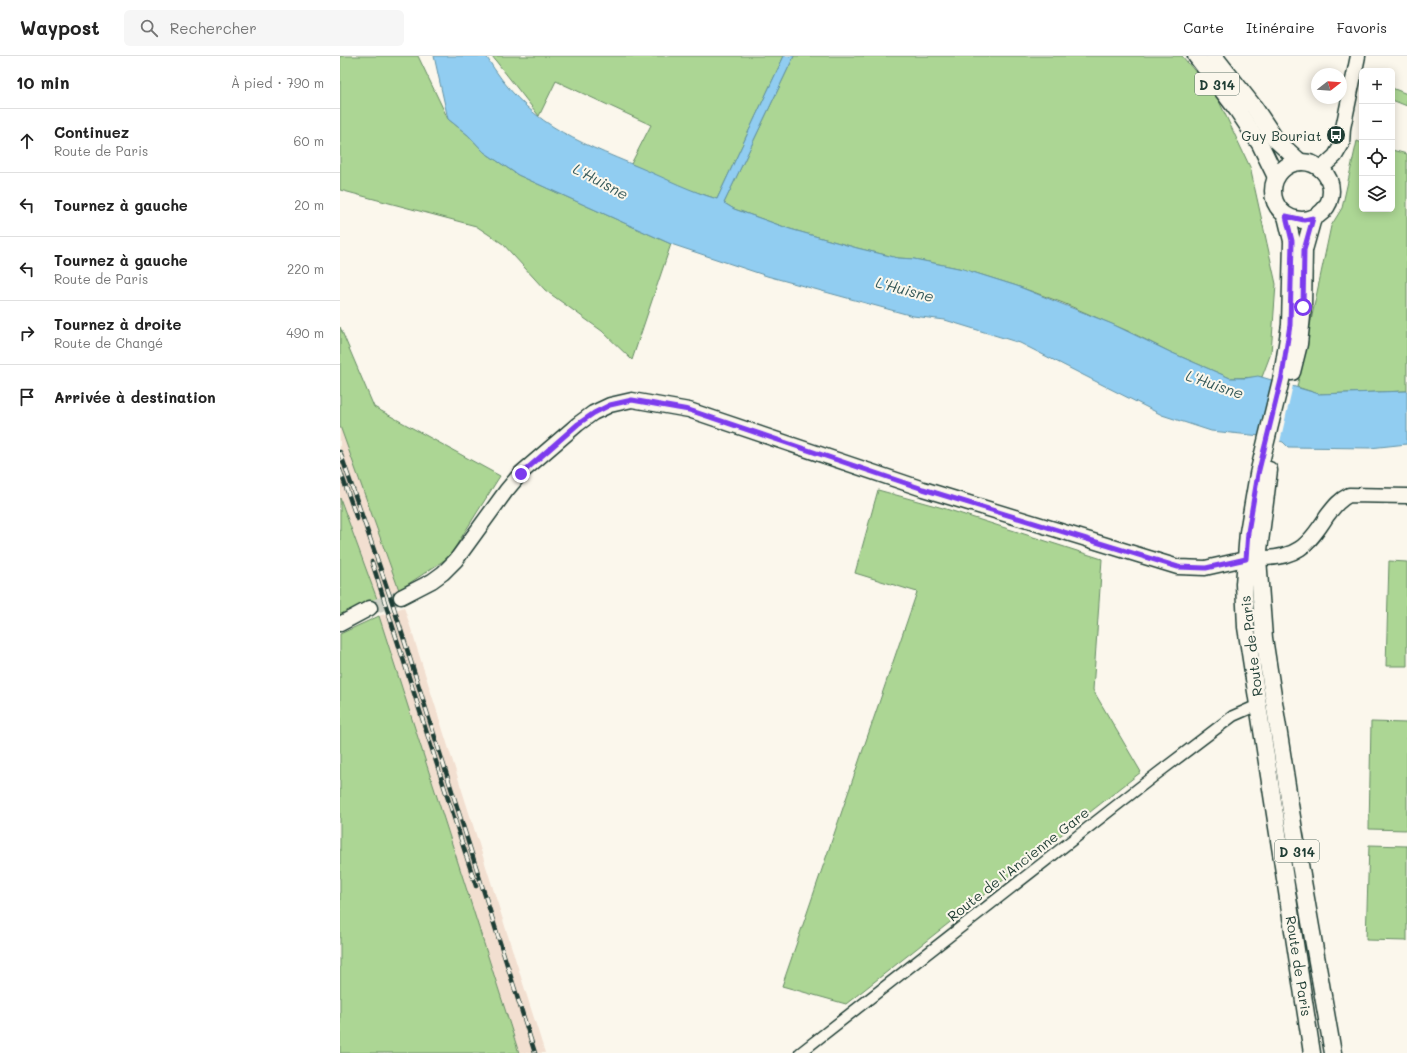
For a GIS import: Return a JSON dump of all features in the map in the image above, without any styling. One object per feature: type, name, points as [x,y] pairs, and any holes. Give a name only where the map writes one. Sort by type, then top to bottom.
[{"type":"main road","name":"D 314","points":[[1196,56],[1238,111],[1260,144],[1276,177]]},
{"type":"main road","name":"D 314","points":[[1214,56],[1254,107],[1276,140],[1300,162]]},
{"type":"main road","points":[[1300,162],[1312,164],[1322,171],[1328,178],[1330,187],[1330,197],[1324,209],[1313,218],[1304,220],[1286,216],[1279,210],[1274,201],[1272,192],[1276,177],[1285,167],[1300,162]]},
{"type":"main road","name":"Route de Paris","points":[[1286,216],[1292,241],[1290,325],[1286,378]]},
{"type":"main road","name":"Route de Paris","points":[[1312,1053],[1246,627],[1244,584],[1252,559],[1268,449],[1286,378],[1299,344],[1302,314],[1304,250],[1313,218]]},
{"type":"main road","name":"Route de Paris","points":[[1252,559],[1294,830],[1333,1053]]},
{"type":"street","points":[[1322,171],[1325,165],[1335,156],[1342,144],[1343,128],[1358,56]]},
{"type":"street","points":[[401,597],[432,581],[443,573],[456,560],[501,497],[521,474],[578,424],[605,408],[632,400],[689,410],[923,489],[1178,567],[1206,568],[1252,559],[1288,555],[1298,552],[1314,536],[1341,499],[1349,495],[1407,496]]},
{"type":"street","points":[[340,624],[370,608]]},
{"type":"street","name":"Route de l'Ancienne Gare","points":[[800,1053],[1164,768],[1233,716],[1258,705]]},
{"type":"shaded area","points":[[340,426],[399,590],[377,599],[340,497]]},
{"type":"shaded area","points":[[404,607],[545,1053],[519,1053],[379,616]]},
{"type":"green space","points":[[340,56],[418,56],[448,119],[468,135],[484,152],[518,175],[671,244],[632,360],[602,331],[545,290],[503,244],[476,226],[340,190]]},
{"type":"green space","points":[[492,56],[784,56],[717,199],[684,188],[631,164],[651,125],[556,81],[539,116]]},
{"type":"green space","points":[[794,56],[1182,56],[1217,97],[1250,167],[1276,284],[1271,353],[1262,377],[1230,378],[1063,303],[1017,286],[963,269],[914,259],[898,258],[857,248],[790,229],[734,209],[724,203]]},
{"type":"green space","points":[[1395,89],[1407,94],[1407,106],[1395,101]]},
{"type":"green space","points":[[1357,141],[1359,142],[1359,212],[1395,212],[1395,151],[1407,154],[1407,391],[1319,394],[1297,387],[1331,226],[1342,208]]},
{"type":"green space","points":[[340,327],[374,407],[500,476],[449,557],[399,590],[340,426]]},
{"type":"green space","points":[[878,490],[943,508],[1102,559],[1093,690],[1141,772],[846,1004],[782,986],[917,592],[855,573]]},
{"type":"green space","points":[[340,498],[377,599],[340,615]]},
{"type":"green space","points":[[1389,561],[1407,562],[1407,666],[1386,666]]},
{"type":"green space","points":[[379,616],[519,1053],[340,1053],[340,634]]},
{"type":"green space","points":[[1371,722],[1407,723],[1407,830],[1369,829]]},
{"type":"green space","points":[[1369,845],[1407,846],[1407,941],[1366,940]]},
{"type":"water","name":"L'Huisne","points":[[434,56],[486,56],[502,79],[518,98],[535,114],[553,127],[593,148],[688,189],[717,199],[784,56],[794,56],[724,203],[734,209],[790,229],[857,248],[898,258],[914,259],[963,269],[1017,286],[1112,324],[1170,352],[1230,378],[1258,376],[1319,394],[1407,391],[1407,444],[1370,448],[1288,447],[1283,442],[1261,436],[1211,431],[1162,415],[1020,343],[945,320],[913,316],[767,276],[671,244],[518,175],[484,152],[468,135],[448,119]]},
{"type":"pier","points":[[1273,381],[1293,385],[1280,442],[1260,437]]},
{"type":"tunnel","points":[[370,608],[401,597]]},
{"type":"railway","points":[[340,452],[393,605],[535,1053]]},
{"type":"railway","points":[[340,470],[357,519]]},
{"type":"railway","points":[[372,562],[476,886]]},
{"type":"place","name":"Guy Bouriat","points":[[1336,135]]},
{"type":"route","points":[[521,474],[578,424],[594,413],[610,405],[632,400],[689,410],[923,489],[1178,567],[1206,568],[1246,559],[1248,532],[1258,474],[1282,376],[1290,325],[1292,241],[1286,216],[1295,220],[1313,218],[1304,250],[1303,307]]}]
